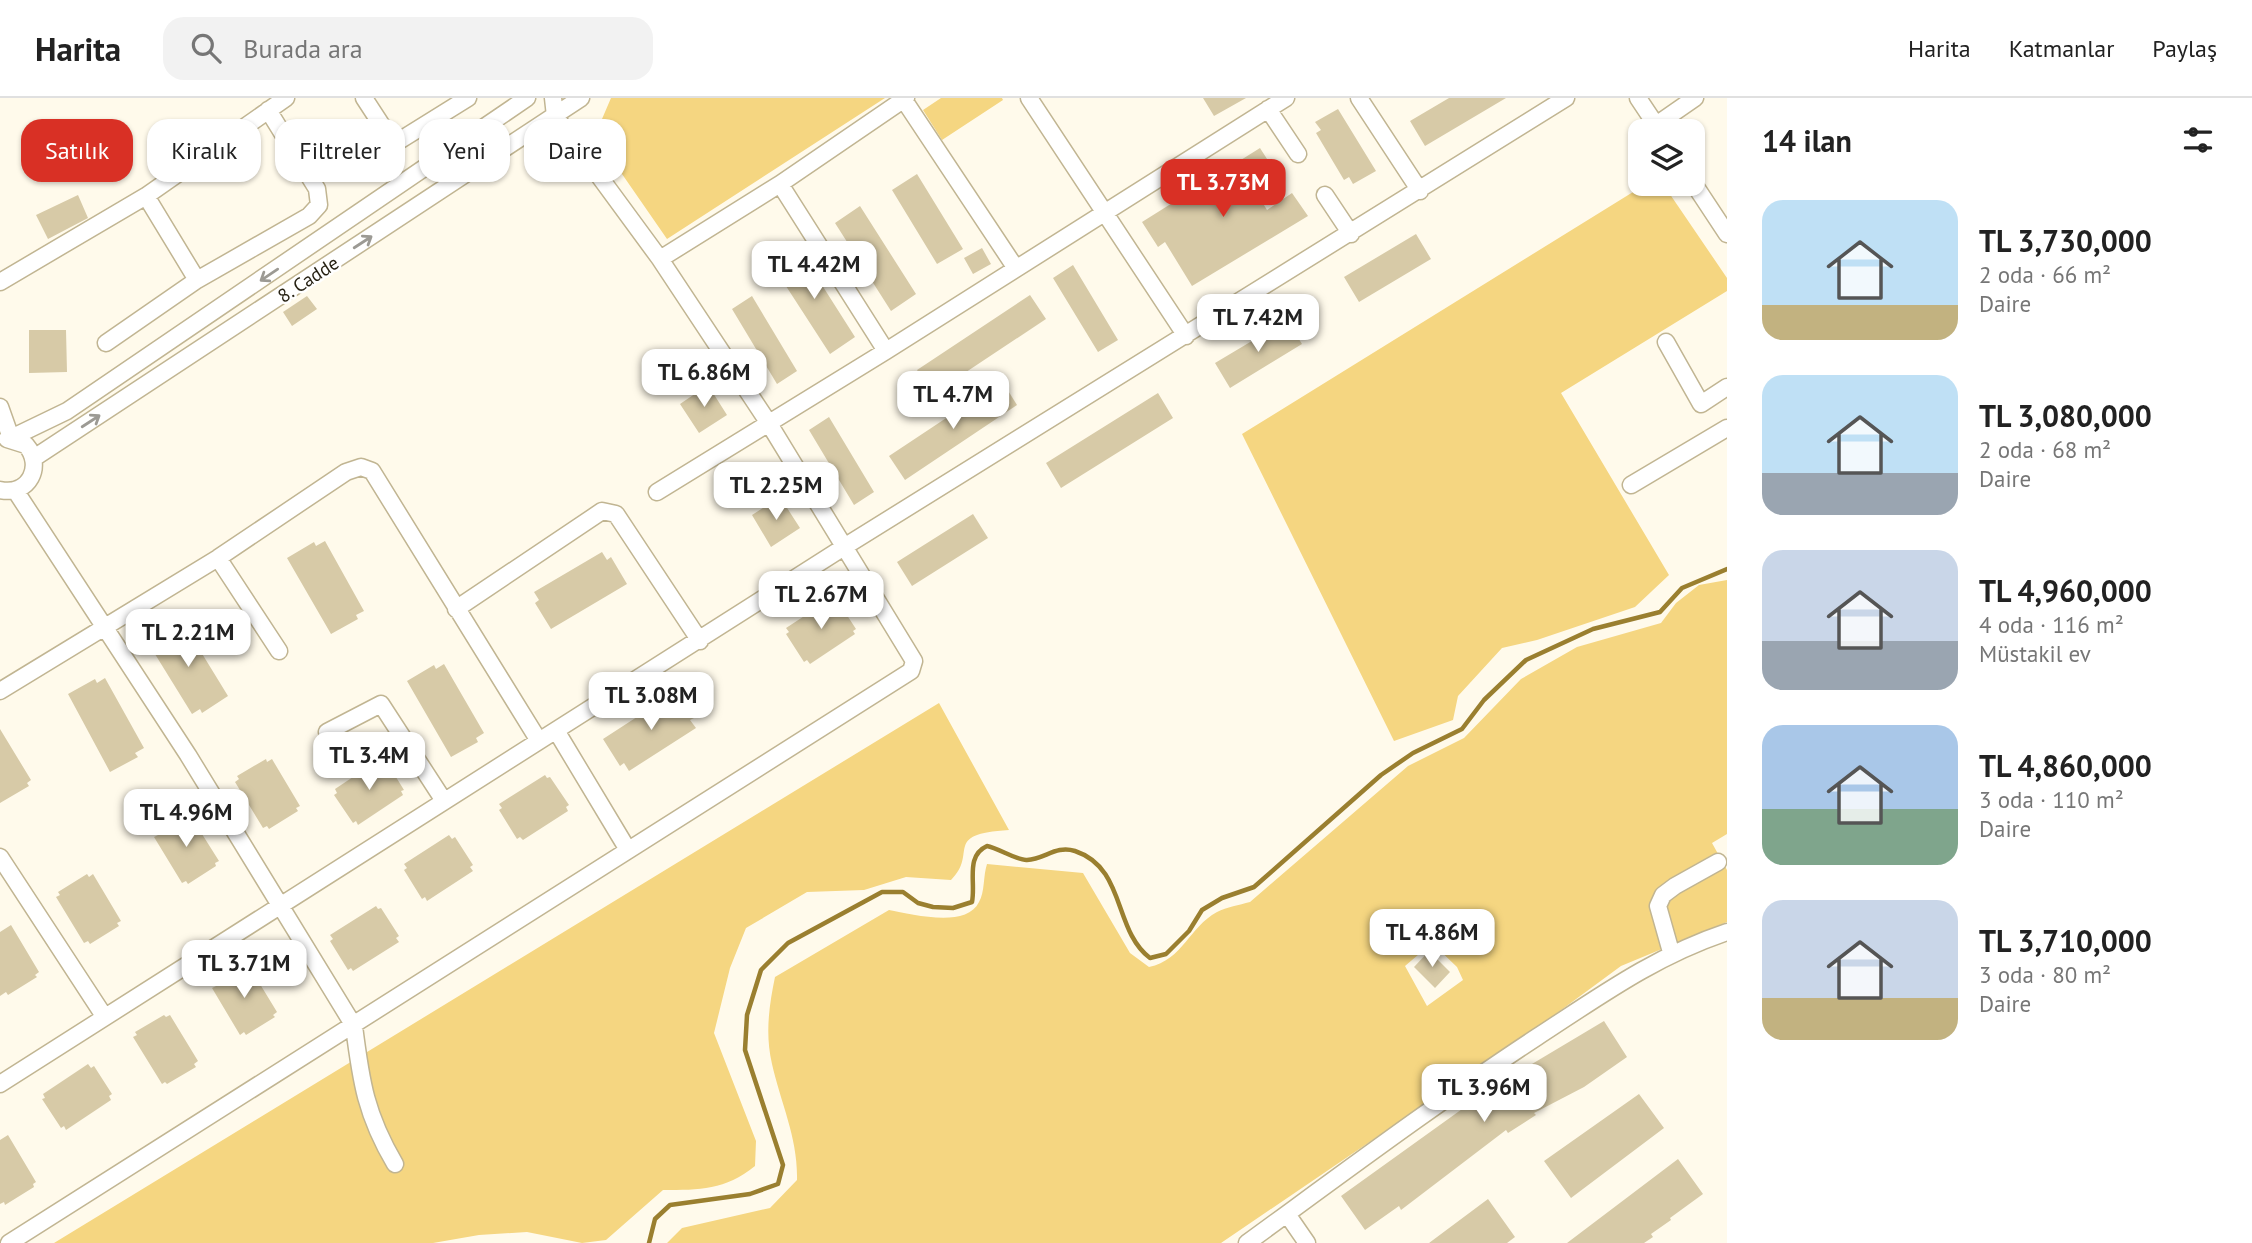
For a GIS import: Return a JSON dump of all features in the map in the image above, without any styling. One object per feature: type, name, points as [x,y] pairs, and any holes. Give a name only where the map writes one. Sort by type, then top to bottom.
[{"type":"street","points":[[0,282],[146,196],[286,98]]},
{"type":"street","points":[[364,98],[394,144],[468,98]]},
{"type":"street","points":[[9,1243],[911,671],[914,660],[768,422],[660,259],[555,116],[553,98]]},
{"type":"street","name":"8. Cadde","points":[[34,458],[581,98]]},
{"type":"street","points":[[1029,98],[1102,213],[1186,336]]},
{"type":"street","points":[[657,492],[1286,98]]},
{"type":"street","points":[[1359,98],[1420,191]]},
{"type":"street","points":[[0,1084],[104,1016],[283,907],[444,801],[557,732],[844,547],[1566,98]]},
{"type":"street","points":[[1638,98],[1652,119]]},
{"type":"street","points":[[1669,119],[1695,98]]},
{"type":"street","points":[[660,259],[780,184],[905,99],[1015,268]]},
{"type":"street","name":"8. Cadde","points":[[6,439],[67,411],[517,102]]},
{"type":"street","points":[[1268,109],[1298,154]]},
{"type":"street","points":[[106,343],[197,280],[309,216],[319,205],[317,188],[268,110]]},
{"type":"street","points":[[780,184],[886,351]]},
{"type":"street","points":[[1325,195],[1351,234]]},
{"type":"street","points":[[146,196],[197,280]]},
{"type":"street","points":[[1702,196],[1727,234]]},
{"type":"street","points":[[1666,342],[1701,404],[1727,387]]},
{"type":"street","points":[[0,407],[6,439],[26,445],[34,458],[31,478],[5,491],[105,625],[283,907],[354,1026],[374,1128],[395,1164]]},
{"type":"street","points":[[1632,485],[1727,428]]},
{"type":"street","points":[[0,691],[218,558],[346,472],[361,467],[372,471],[539,741]]},
{"type":"street","points":[[456,608],[603,511],[616,513],[700,641]]},
{"type":"street","points":[[218,558],[279,651]]},
{"type":"street","points":[[327,732],[380,704],[444,801]]},
{"type":"street","points":[[557,732],[628,850]]},
{"type":"street","points":[[0,857],[104,1016]]},
{"type":"street","points":[[1671,952],[1658,906],[1663,895],[1718,862]]},
{"type":"street","points":[[1248,1243],[1462,1086],[1625,979],[1671,952],[1727,932]]},
{"type":"street","points":[[1287,1214],[1307,1243]]},
{"type":"shaded area","points":[[611,98],[885,98],[667,239],[626,180],[626,119],[602,119]]},
{"type":"shaded area","points":[[941,98],[1003,100],[942,140],[923,110]]},
{"type":"shaded area","points":[[1628,195],[1671,196],[1727,278],[1727,291],[1561,393],[1669,575],[1635,607],[1537,640],[1502,648],[1458,696],[1453,720],[1394,741],[1242,434]]},
{"type":"shaded area","points":[[1727,580],[1727,834],[1712,843],[1727,870],[1727,922],[1621,966],[1534,1030],[1221,1243],[667,1243],[682,1228],[770,1208],[797,1180],[792,1135],[772,1064],[769,1042],[775,977],[889,910],[938,918],[963,915],[972,910],[981,898],[987,864],[1083,873],[1130,953],[1149,967],[1161,963],[1170,958],[1207,918],[1221,910],[1250,902],[1408,766],[1464,738],[1521,679],[1577,647],[1661,623],[1676,603],[1699,585]],"holes":[[[1432,943],[1457,967],[1463,980],[1427,1006],[1405,966]]]},
{"type":"shaded area","points":[[939,703],[1009,830],[988,832],[968,840],[959,870],[951,880],[906,877],[864,890],[807,892],[746,928],[730,968],[714,1033],[756,1141],[755,1166],[744,1174],[712,1187],[663,1190],[606,1240],[582,1243],[527,1232],[479,1235],[433,1243],[54,1243]]},
{"type":"building","points":[[1203,98],[1246,98],[1214,116]]},
{"type":"building","points":[[1449,98],[1506,98],[1425,146],[1410,121]]},
{"type":"building","points":[[1338,109],[1376,171],[1353,184],[1349,177],[1344,180],[1316,133],[1321,130],[1315,122]]},
{"type":"building","points":[[1260,148],[1276,173],[1253,187],[1267,210],[1292,193],[1308,216],[1192,286],[1165,242],[1158,247],[1142,222]]},
{"type":"building","points":[[917,174],[963,249],[937,264],[892,190]]},
{"type":"building","points":[[78,195],[88,218],[48,239],[36,215]]},
{"type":"building","points":[[860,206],[916,294],[891,311],[835,223]]},
{"type":"building","points":[[1416,234],[1431,259],[1359,302],[1344,277]]},
{"type":"building","points":[[982,248],[991,264],[973,274],[964,258]]},
{"type":"building","points":[[799,249],[855,337],[830,354],[773,266]]},
{"type":"building","points":[[1073,265],[1118,340],[1098,352],[1053,278]]},
{"type":"building","points":[[1030,295],[1046,319],[933,394],[917,370]]},
{"type":"building","points":[[307,296],[317,309],[292,326],[283,312]]},
{"type":"building","points":[[752,296],[797,371],[777,384],[732,309]]},
{"type":"building","points":[[1287,320],[1302,344],[1230,388],[1215,363]]},
{"type":"building","points":[[29,330],[66,330],[67,372],[29,373]]},
{"type":"building","points":[[1002,381],[1017,405],[905,480],[889,456]]},
{"type":"building","points":[[708,385],[727,415],[699,433],[680,404]]},
{"type":"building","points":[[1158,393],[1173,418],[1061,488],[1046,463]]},
{"type":"building","points":[[829,417],[874,492],[854,505],[809,430]]},
{"type":"building","points":[[780,497],[800,528],[771,547],[752,515]]},
{"type":"building","points":[[973,514],[988,538],[912,586],[897,562]]},
{"type":"building","points":[[325,541],[364,611],[356,615],[358,619],[331,634],[287,558],[314,542],[316,546]]},
{"type":"building","points":[[602,552],[607,560],[611,557],[627,584],[551,629],[535,603],[539,600],[534,592]]},
{"type":"building","points":[[832,598],[834,602],[837,600],[856,629],[853,631],[855,634],[810,664],[807,660],[804,662],[786,634],[789,632],[786,628]]},
{"type":"building","points":[[182,621],[228,696],[202,713],[200,709],[192,714],[150,646],[158,641],[156,637]]},
{"type":"building","points":[[444,664],[484,733],[476,738],[478,742],[451,757],[407,681],[434,665],[436,669]]},
{"type":"building","points":[[105,678],[144,748],[135,753],[138,757],[110,772],[68,694],[95,679],[97,683]]},
{"type":"building","points":[[677,691],[694,718],[690,720],[696,728],[629,771],[624,763],[620,766],[603,739]]},
{"type":"building","points":[[0,729],[31,780],[27,783],[29,786],[0,803]]},
{"type":"building","points":[[266,759],[267,762],[272,759],[300,806],[296,808],[298,811],[269,829],[267,826],[263,828],[235,782],[239,779],[237,776]]},
{"type":"building","points":[[380,759],[383,763],[386,761],[404,790],[401,791],[403,795],[358,825],[356,821],[353,823],[334,795],[337,793],[335,789]]},
{"type":"building","points":[[545,775],[550,777],[569,805],[566,807],[568,811],[523,840],[520,837],[517,839],[499,810],[502,808],[499,804]]},
{"type":"building","points":[[185,814],[187,817],[190,815],[219,861],[215,863],[216,866],[188,884],[186,881],[182,883],[154,837],[158,835],[156,832]]},
{"type":"building","points":[[449,835],[452,839],[455,837],[473,865],[470,867],[473,871],[427,901],[425,897],[422,899],[404,870],[407,868],[404,864]]},
{"type":"building","points":[[87,874],[89,877],[93,874],[121,921],[117,923],[119,926],[90,944],[88,941],[84,943],[56,897],[60,895],[58,892]]},
{"type":"building","points":[[376,906],[381,908],[399,936],[396,938],[399,942],[353,971],[351,968],[348,970],[330,941],[333,939],[330,935]]},
{"type":"building","points":[[11,925],[39,972],[35,975],[37,977],[8,995],[6,992],[0,996],[0,932]]},
{"type":"building","points":[[1429,951],[1450,972],[1435,988],[1414,967]]},
{"type":"building","points":[[243,965],[245,968],[249,966],[277,1012],[273,1015],[275,1017],[246,1035],[244,1032],[240,1035],[212,988],[216,986],[214,983]]},
{"type":"building","points":[[164,1015],[170,1015],[198,1061],[194,1064],[196,1067],[167,1084],[162,1084],[133,1037],[137,1035],[135,1032]]},
{"type":"building","points":[[1604,1021],[1627,1057],[1584,1087],[1534,1113],[1536,1115],[1508,1133],[1506,1130],[1401,1210],[1399,1206],[1365,1230],[1341,1196],[1490,1089]]},
{"type":"building","points":[[88,1064],[91,1068],[94,1066],[112,1094],[109,1096],[111,1100],[66,1130],[64,1126],[61,1128],[42,1099],[45,1098],[43,1094]]},
{"type":"building","points":[[1639,1094],[1664,1128],[1571,1198],[1544,1161]]},
{"type":"building","points":[[8,1135],[36,1182],[34,1187],[5,1205],[4,1202],[0,1204],[0,1140]]},
{"type":"building","points":[[1678,1159],[1703,1194],[1651,1234],[1653,1237],[1644,1243],[1567,1243]]},
{"type":"building","points":[[1488,1199],[1515,1237],[1507,1243],[1429,1243]]},
{"type":"waterway","points":[[649,1243],[655,1219],[670,1205],[750,1194],[778,1184],[783,1165],[745,1050],[747,1015],[761,970],[788,943],[882,892],[903,892],[918,903],[933,907],[953,908],[972,902],[974,863],[980,850],[987,846],[1023,860],[1062,850],[1075,851],[1091,859],[1103,871],[1111,885],[1138,946],[1150,958],[1166,954],[1189,931],[1202,910],[1222,898],[1254,887],[1381,775],[1413,753],[1462,729],[1484,700],[1526,660],[1593,629],[1660,612],[1682,588],[1727,569]]}]
